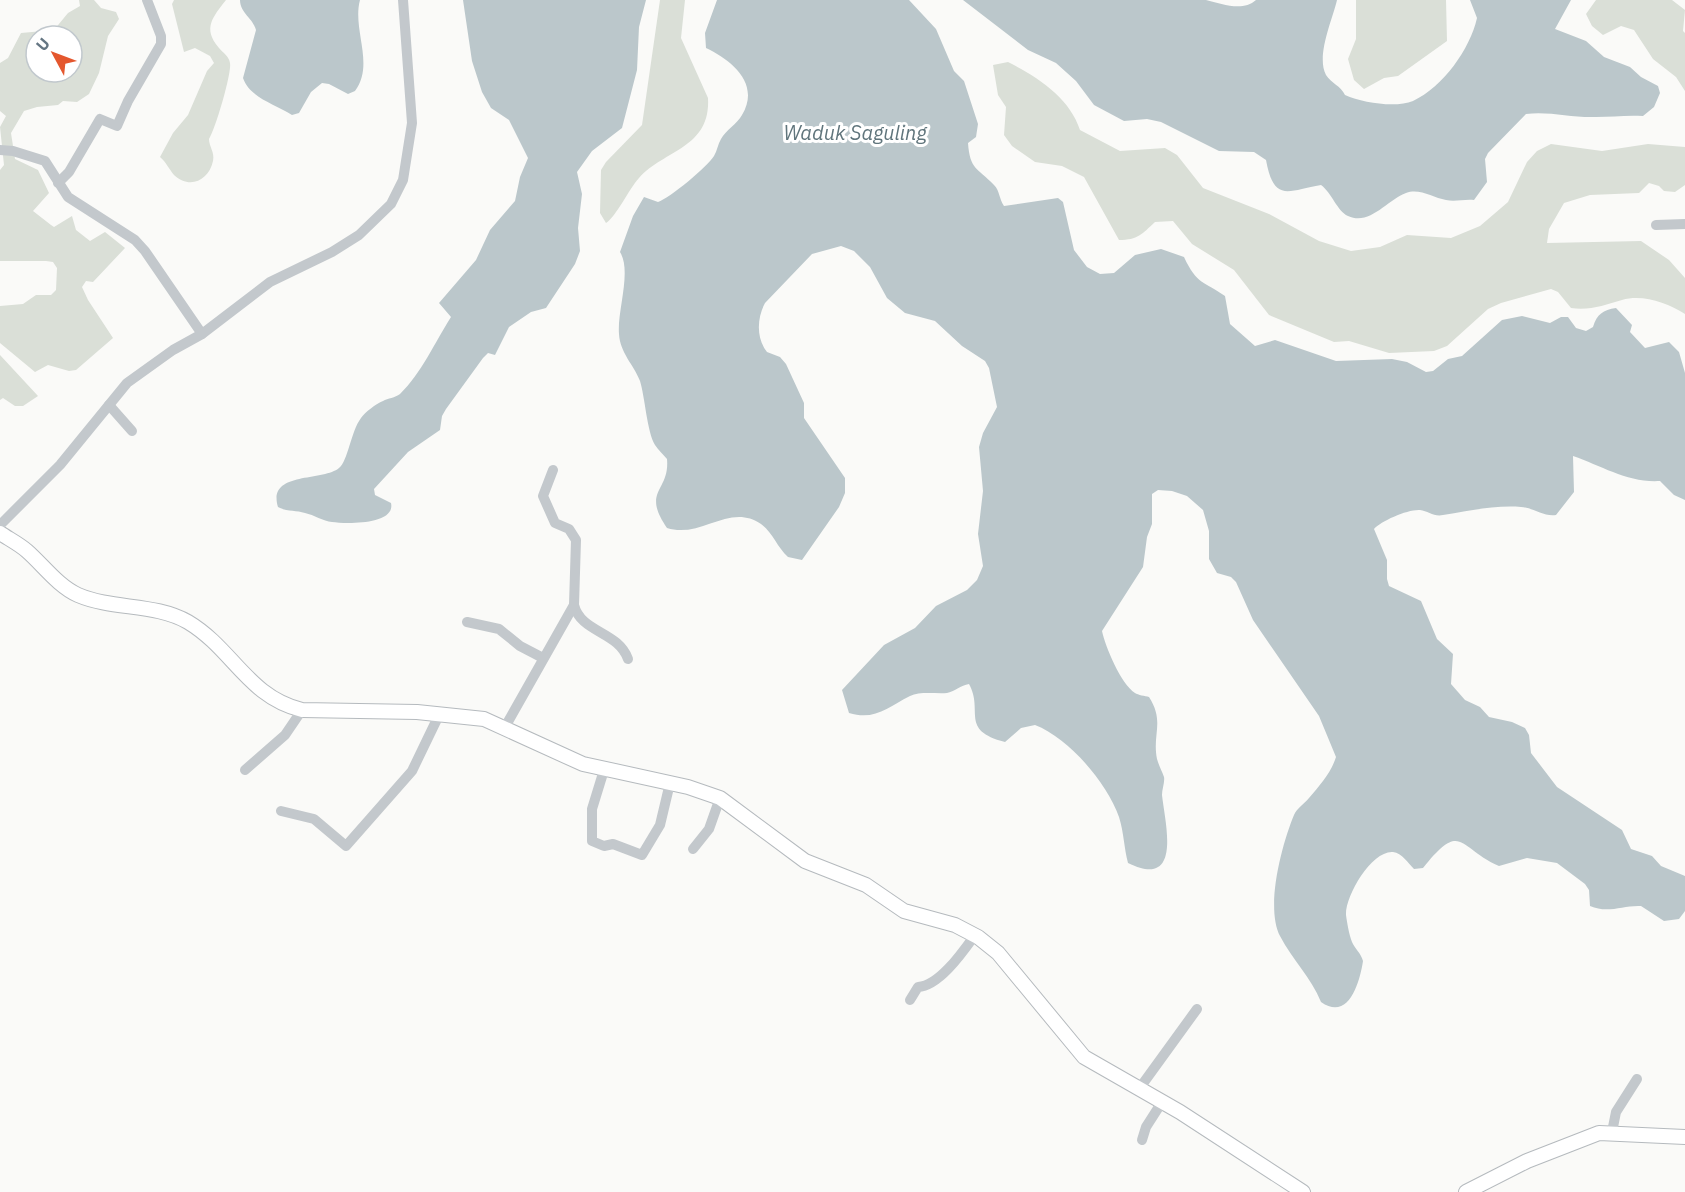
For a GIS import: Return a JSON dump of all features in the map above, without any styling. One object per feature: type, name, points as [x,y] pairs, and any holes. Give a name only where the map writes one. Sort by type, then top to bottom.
[{"type":"main road","points":[[0,533],[25,549],[77,594],[148,609],[190,624],[229,656],[266,696],[302,710],[417,712],[484,719],[584,764],[670,783],[720,798],[805,861],[866,885],[904,911],[955,925],[975,935],[998,953],[1084,1057],[1162,1102],[1303,1192]]},
{"type":"main road","points":[[1466,1192],[1527,1161],[1599,1133],[1685,1137]]},
{"type":"street","points":[[58,183],[69,172],[100,119],[117,126],[128,101],[160,44],[161,36],[147,0]]},
{"type":"street","points":[[0,525],[45,482],[127,383],[173,350],[202,334],[270,282],[332,252],[359,235],[374,222],[399,192],[412,123],[412,90],[403,0]]},
{"type":"street","points":[[0,150],[13,151],[45,161],[68,197],[140,245],[202,334]]},
{"type":"street","points":[[1656,225],[1685,224]]},
{"type":"street","points":[[109,405],[132,431]]},
{"type":"street","points":[[553,470],[543,496],[555,523],[569,529],[576,540],[574,605],[578,616],[589,626],[617,641],[628,659]]},
{"type":"street","points":[[505,727],[574,605]]},
{"type":"street","points":[[467,622],[499,629],[520,646],[543,658]]},
{"type":"street","points":[[245,770],[285,735],[302,710]]},
{"type":"street","points":[[281,811],[314,819],[346,846],[412,771],[439,715]]},
{"type":"street","points":[[604,770],[592,809],[592,841],[604,846],[613,844],[642,855],[660,825],[670,783]]},
{"type":"street","points":[[693,849],[708,831],[720,798]]},
{"type":"street","points":[[910,1000],[918,987],[924,987],[951,967],[975,935]]},
{"type":"street","points":[[1139,1089],[1197,1009]]},
{"type":"street","points":[[1612,1132],[1616,1112],[1637,1079]]},
{"type":"street","points":[[1142,1140],[1146,1127],[1162,1102]]},
{"type":"shaded area","points":[[79,0],[94,0],[101,8],[116,12],[119,19],[108,36],[99,73],[89,94],[77,102],[63,101],[58,105],[24,111],[11,133],[15,159],[38,170],[49,193],[33,211],[54,227],[72,216],[76,230],[90,241],[105,232],[125,248],[93,282],[86,281],[82,287],[113,338],[76,370],[69,371],[48,365],[35,372],[0,343],[0,306],[23,304],[36,295],[51,295],[56,290],[57,268],[53,262],[46,261],[0,261],[0,170],[4,165],[0,127],[6,116],[0,111],[0,63],[8,58],[21,33],[24,33],[24,84],[84,84],[84,24],[59,24],[68,13],[80,6]]},
{"type":"shaded area","points":[[174,0],[226,0],[214,17],[210,29],[214,41],[227,56],[230,69],[219,114],[209,139],[213,161],[211,168],[203,178],[192,182],[186,182],[174,175],[160,157],[173,133],[188,115],[207,71],[214,63],[210,56],[195,48],[184,52],[172,4]]},
{"type":"shaded area","points":[[660,0],[685,0],[681,38],[708,98],[707,115],[702,128],[694,138],[639,178],[606,223],[600,213],[601,170],[642,125]]},
{"type":"shaded area","points":[[1356,0],[1446,0],[1447,41],[1398,76],[1384,78],[1364,89],[1354,80],[1348,59],[1356,39]]},
{"type":"shaded area","points":[[1596,0],[1672,0],[1685,10],[1683,31],[1685,33],[1685,91],[1676,77],[1653,59],[1634,30],[1621,26],[1603,35],[1592,26],[1586,14]]},
{"type":"shaded area","points":[[1008,62],[1030,74],[1061,98],[1080,130],[1120,151],[1165,148],[1177,155],[1203,188],[1269,214],[1319,241],[1351,251],[1380,247],[1407,235],[1451,238],[1480,226],[1508,202],[1527,162],[1537,151],[1551,144],[1602,151],[1648,144],[1685,147],[1685,185],[1675,192],[1664,191],[1659,186],[1649,183],[1639,193],[1590,195],[1564,203],[1549,229],[1547,243],[1641,241],[1669,260],[1685,278],[1685,314],[1663,303],[1638,298],[1591,308],[1571,308],[1558,292],[1551,289],[1488,309],[1447,346],[1434,351],[1389,353],[1349,341],[1334,342],[1269,315],[1234,270],[1192,244],[1173,221],[1155,222],[1135,237],[1119,240],[1084,177],[1062,166],[1035,162],[1012,146],[1004,135],[1006,107],[998,95],[993,65]]},
{"type":"shaded area","points":[[0,355],[38,396],[23,406],[15,406],[3,398],[0,400]]},
{"type":"water","points":[[240,0],[360,0],[358,11],[363,70],[361,81],[355,91],[348,94],[329,84],[322,83],[311,92],[299,113],[292,115],[257,96],[246,85],[243,78],[256,30],[242,8]]},
{"type":"water","points":[[463,0],[646,0],[639,27],[637,70],[622,128],[592,151],[577,172],[582,194],[578,228],[580,251],[575,264],[546,308],[531,312],[509,327],[495,355],[488,353],[483,358],[446,409],[442,416],[440,430],[408,452],[374,489],[375,495],[391,503],[386,516],[369,522],[339,523],[302,512],[281,509],[278,507],[277,496],[280,488],[298,479],[321,475],[339,468],[363,416],[377,404],[400,394],[415,377],[451,317],[439,303],[476,260],[490,230],[515,201],[520,177],[528,158],[509,120],[491,108],[482,92],[472,61]]},
{"type":"water","name":"Waduk Saguling","points":[[717,0],[909,0],[936,29],[954,71],[964,81],[978,124],[976,137],[968,143],[971,158],[975,167],[996,187],[1004,206],[1058,198],[1063,202],[1074,250],[1087,267],[1100,274],[1114,273],[1135,255],[1161,249],[1184,257],[1197,278],[1225,296],[1230,324],[1255,346],[1275,340],[1336,361],[1392,359],[1407,362],[1426,372],[1433,371],[1448,359],[1462,356],[1502,320],[1522,316],[1550,323],[1561,317],[1568,317],[1576,328],[1586,331],[1593,327],[1601,313],[1616,308],[1632,325],[1630,332],[1645,348],[1669,342],[1679,352],[1685,373],[1685,500],[1674,495],[1660,481],[1626,477],[1573,456],[1574,492],[1556,515],[1511,507],[1440,515],[1415,510],[1395,516],[1374,529],[1387,560],[1389,586],[1421,601],[1437,639],[1453,654],[1451,684],[1465,700],[1480,707],[1489,717],[1512,722],[1525,728],[1529,735],[1531,753],[1557,787],[1622,830],[1631,849],[1652,856],[1661,866],[1685,876],[1685,911],[1679,919],[1664,921],[1641,906],[1603,909],[1590,906],[1589,890],[1585,884],[1557,863],[1527,858],[1499,866],[1460,842],[1453,841],[1436,853],[1423,868],[1414,869],[1402,856],[1393,852],[1385,853],[1377,858],[1361,876],[1347,907],[1346,915],[1350,936],[1363,961],[1356,988],[1346,1003],[1339,1007],[1331,1007],[1321,1002],[1280,936],[1274,909],[1280,858],[1294,815],[1325,779],[1336,757],[1319,716],[1253,620],[1236,582],[1231,577],[1217,573],[1209,559],[1209,531],[1203,510],[1187,496],[1172,491],[1158,490],[1152,494],[1152,524],[1147,537],[1143,567],[1102,631],[1106,646],[1124,682],[1135,693],[1149,697],[1156,714],[1156,750],[1164,777],[1162,795],[1167,836],[1164,861],[1157,868],[1145,869],[1128,863],[1121,823],[1106,790],[1085,763],[1061,740],[1035,725],[1021,728],[1005,742],[982,732],[975,719],[973,694],[969,684],[947,693],[914,694],[874,714],[849,713],[842,690],[884,645],[915,628],[936,606],[967,590],[977,580],[983,566],[978,534],[983,491],[979,447],[983,433],[997,407],[989,368],[985,361],[962,346],[935,321],[905,313],[887,298],[870,267],[854,251],[841,246],[812,254],[765,303],[760,315],[759,334],[767,352],[780,357],[786,364],[804,403],[804,418],[845,478],[845,493],[839,507],[802,560],[788,557],[761,524],[749,518],[727,518],[692,529],[667,528],[656,506],[656,498],[665,478],[667,459],[652,439],[640,381],[620,341],[619,325],[625,270],[620,252],[633,216],[644,197],[658,202],[671,195],[696,174],[714,156],[721,139],[740,118],[747,103],[746,83],[740,74],[725,59],[706,48],[705,33]]},
{"type":"water","points":[[963,0],[1206,0],[1225,5],[1245,6],[1256,0],[1337,0],[1324,48],[1323,67],[1326,75],[1345,95],[1352,98],[1398,104],[1413,101],[1424,95],[1454,66],[1468,42],[1477,18],[1470,0],[1571,0],[1555,29],[1586,41],[1604,57],[1630,67],[1641,77],[1658,86],[1660,93],[1654,107],[1643,116],[1587,117],[1543,113],[1526,114],[1488,153],[1485,159],[1487,182],[1474,200],[1449,201],[1421,192],[1411,192],[1399,196],[1371,215],[1356,218],[1344,214],[1321,185],[1291,191],[1278,188],[1269,174],[1266,160],[1254,152],[1219,151],[1161,122],[1147,119],[1124,121],[1094,105],[1076,81],[1056,63],[1028,50]]}]
